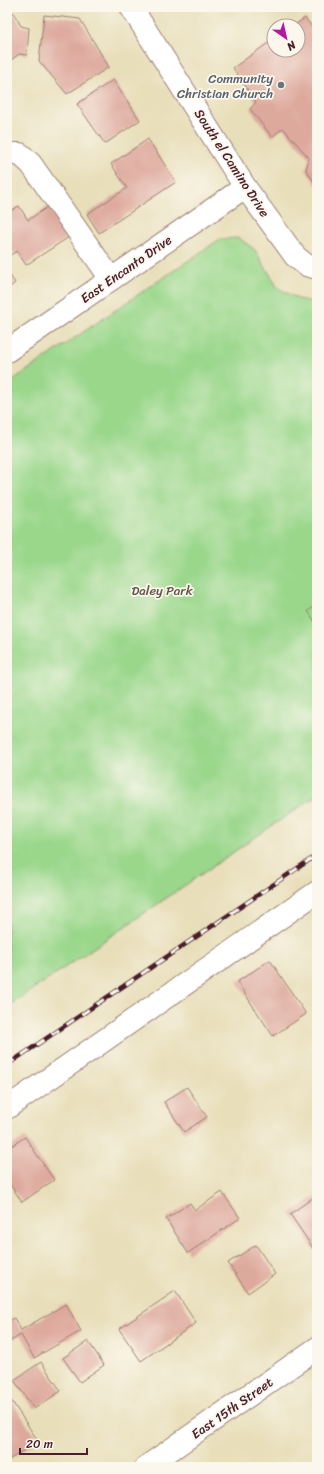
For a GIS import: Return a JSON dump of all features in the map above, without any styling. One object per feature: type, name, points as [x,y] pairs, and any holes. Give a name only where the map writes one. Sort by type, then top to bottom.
[{"type":"street","name":"South el Camino Drive","points":[[131,7],[245,187],[295,256],[306,265],[317,268]]},
{"type":"street","points":[[7,154],[20,154],[30,164],[111,279]]},
{"type":"street","name":"East Encanto Drive","points":[[7,351],[245,187]]},
{"type":"street","points":[[7,1108],[317,892]]},
{"type":"street","name":"East 15th Street","points":[[146,1467],[317,1348]]},
{"type":"green space","name":"Daley Park","points":[[239,238],[255,250],[278,288],[298,299],[317,303],[317,795],[7,1007],[7,384],[220,239]]},
{"type":"building","points":[[13,12],[21,26],[29,28],[27,55],[19,54],[7,63],[7,16]]},
{"type":"building","points":[[44,15],[80,19],[109,67],[67,94],[39,61]]},
{"type":"building","name":"Community Christian Church","points":[[306,19],[317,33],[317,186],[306,170],[309,158],[283,128],[272,137],[250,109],[256,102],[233,68],[266,45],[266,58],[306,58]]},
{"type":"building","points":[[113,80],[140,120],[105,144],[77,104]]},
{"type":"building","points":[[148,139],[176,182],[99,233],[87,214],[127,188],[111,164]]},
{"type":"building","points":[[19,206],[28,220],[49,206],[69,237],[26,265],[17,251],[7,257],[7,213]]},
{"type":"building","points":[[7,271],[15,283],[7,289]]},
{"type":"building","points":[[317,605],[317,625],[308,611]]},
{"type":"building","points":[[270,960],[306,1014],[273,1036],[237,982]]},
{"type":"building","points":[[187,1087],[207,1117],[184,1132],[164,1102]]},
{"type":"building","points":[[25,1137],[54,1180],[22,1202],[7,1180],[7,1149]]},
{"type":"building","points":[[222,1192],[240,1218],[188,1253],[166,1219],[190,1203],[195,1210]]},
{"type":"building","points":[[317,1195],[317,1254],[290,1214]]},
{"type":"building","points":[[256,1245],[275,1274],[248,1293],[228,1263]]},
{"type":"building","points":[[175,1291],[196,1323],[141,1361],[119,1329]]},
{"type":"building","points":[[66,1304],[81,1331],[34,1358],[21,1335],[7,1343],[7,1322],[14,1318],[21,1330]]},
{"type":"building","points":[[88,1341],[104,1365],[80,1382],[63,1358]]},
{"type":"building","points":[[41,1362],[61,1391],[34,1409],[14,1380]]},
{"type":"building","points":[[7,1394],[38,1441],[7,1461]]},
{"type":"railway","points":[[7,1065],[317,855]]},
{"type":"place","name":"Community Christian Church","points":[[281,85]]}]
